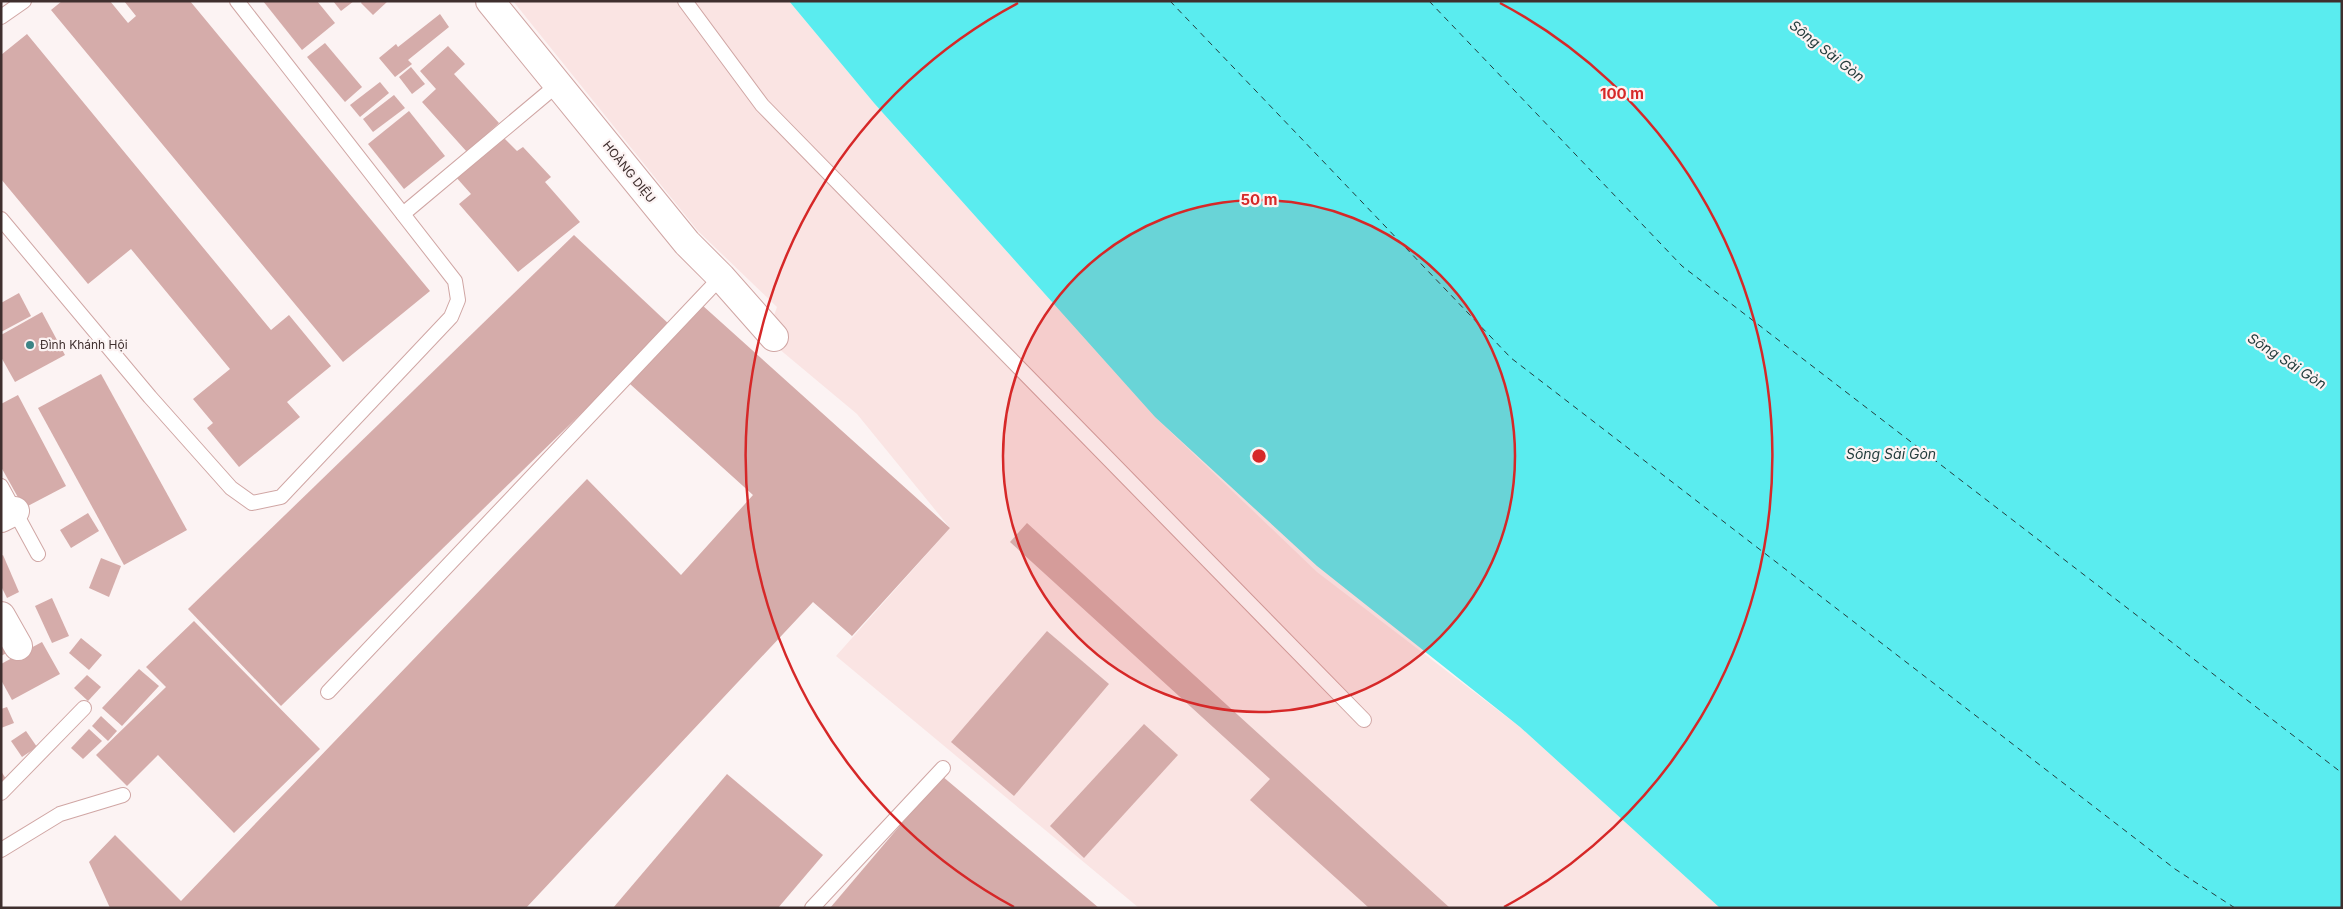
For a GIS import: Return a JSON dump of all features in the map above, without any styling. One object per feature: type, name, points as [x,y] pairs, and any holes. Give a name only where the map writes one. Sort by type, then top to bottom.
[{"type":"street","name":"HOÀNG DIỆU","points":[[490,1],[687,243],[721,277],[774,337]]},
{"type":"street","points":[[1,616],[18,646]]},
{"type":"lane","points":[[1,18],[24,1]]},
{"type":"lane","points":[[1,219],[156,404],[231,488],[252,503],[281,497],[451,317],[458,300],[455,281],[237,1]]},
{"type":"lane","points":[[685,1],[762,104],[1364,720]]},
{"type":"lane","points":[[403,214],[557,85]]},
{"type":"lane","points":[[328,692],[721,277]]},
{"type":"lane","points":[[1,486],[8,515],[38,554]]},
{"type":"lane","points":[[1,793],[84,708]]},
{"type":"lane","points":[[812,908],[943,768]]},
{"type":"lane","points":[[1,850],[60,814],[123,796]]},
{"type":"shaded area","points":[[513,1],[789,1],[874,103],[1155,417],[1317,572],[1520,727],[1720,908],[1139,908],[836,656],[950,528],[857,414],[766,338],[777,307],[698,231]]},
{"type":"water","name":"Sông Sài Gòn","points":[[789,1],[2342,1],[2342,908],[1720,908],[1520,727],[1317,566],[1155,417],[874,103]]},
{"type":"building","points":[[62,1],[110,1],[128,23],[136,16],[124,1],[190,1],[430,291],[343,362],[51,10]]},
{"type":"building","points":[[263,1],[317,1],[335,23],[302,50]]},
{"type":"building","points":[[333,1],[354,1],[341,11]]},
{"type":"building","points":[[362,1],[388,1],[373,15],[361,3]]},
{"type":"building","points":[[440,14],[449,27],[408,60],[412,64],[395,77],[379,58],[396,44],[398,47]]},
{"type":"building","points":[[27,34],[271,330],[289,315],[331,366],[287,402],[300,417],[239,467],[207,428],[213,423],[193,399],[230,369],[131,249],[88,284],[1,179],[1,55]]},
{"type":"building","points":[[325,43],[362,87],[345,102],[307,57]]},
{"type":"building","points":[[448,46],[465,64],[454,74],[499,123],[467,152],[422,102],[436,89],[420,71]]},
{"type":"building","points":[[411,67],[425,84],[412,94],[399,77]]},
{"type":"building","points":[[380,82],[389,93],[360,117],[350,105]]},
{"type":"building","points":[[394,95],[405,108],[373,132],[363,119]]},
{"type":"building","points":[[409,111],[445,156],[404,189],[368,144]]},
{"type":"building","points":[[503,137],[517,151],[523,147],[551,177],[545,182],[580,222],[518,272],[459,204],[471,194],[455,176]]},
{"type":"building","points":[[574,235],[671,326],[281,706],[188,609]]},
{"type":"building","points":[[19,293],[31,316],[1,332],[1,303]]},
{"type":"building","points":[[702,305],[950,528],[852,636],[813,602],[526,908],[110,908],[89,862],[115,835],[181,901],[587,479],[681,575],[753,495],[630,384]]},
{"type":"building","name":"Đình Khánh Hội","points":[[42,312],[65,355],[15,382],[1,357],[1,335]]},
{"type":"building","points":[[101,374],[187,530],[124,565],[38,408]]},
{"type":"building","points":[[18,395],[66,486],[24,508],[1,467],[1,404]]},
{"type":"building","points":[[88,513],[99,531],[71,548],[60,530]]},
{"type":"building","points":[[1027,523],[1450,908],[1369,908],[1250,800],[1270,779],[1010,542]]},
{"type":"building","points":[[3,555],[19,592],[7,598],[1,586],[1,556]]},
{"type":"building","points":[[101,558],[121,566],[109,597],[89,588]]},
{"type":"building","points":[[52,598],[69,636],[52,643],[35,606]]},
{"type":"building","points":[[194,621],[320,749],[234,833],[158,755],[127,786],[96,755],[166,687],[146,667]]},
{"type":"building","points":[[1,631],[12,650],[1,656]]},
{"type":"building","points":[[1047,631],[1109,684],[1014,796],[951,742]]},
{"type":"building","points":[[81,638],[102,655],[89,670],[69,653]]},
{"type":"building","points":[[42,642],[60,674],[12,700],[1,680],[1,664]]},
{"type":"building","points":[[139,669],[159,686],[122,726],[102,708]]},
{"type":"building","points":[[87,675],[101,687],[88,701],[74,688]]},
{"type":"building","points":[[7,707],[14,723],[1,728],[1,709]]},
{"type":"building","points":[[101,716],[117,731],[108,741],[92,726]]},
{"type":"building","points":[[1144,724],[1178,755],[1084,858],[1050,826]]},
{"type":"building","points":[[89,729],[102,741],[83,759],[71,748]]},
{"type":"building","points":[[26,731],[37,747],[22,757],[11,741]]},
{"type":"building","points":[[1,771],[6,779],[1,783]]},
{"type":"building","points":[[727,774],[823,855],[778,908],[613,908]]},
{"type":"building","points":[[942,776],[1099,908],[830,908]]},
{"type":"ferry route","points":[[1170,1],[1511,358],[2175,869],[2235,908]]},
{"type":"ferry route","points":[[1429,1],[1682,266],[2342,773]]},
{"type":"place","name":"Đình Khánh Hội","points":[[30,345]]}]
